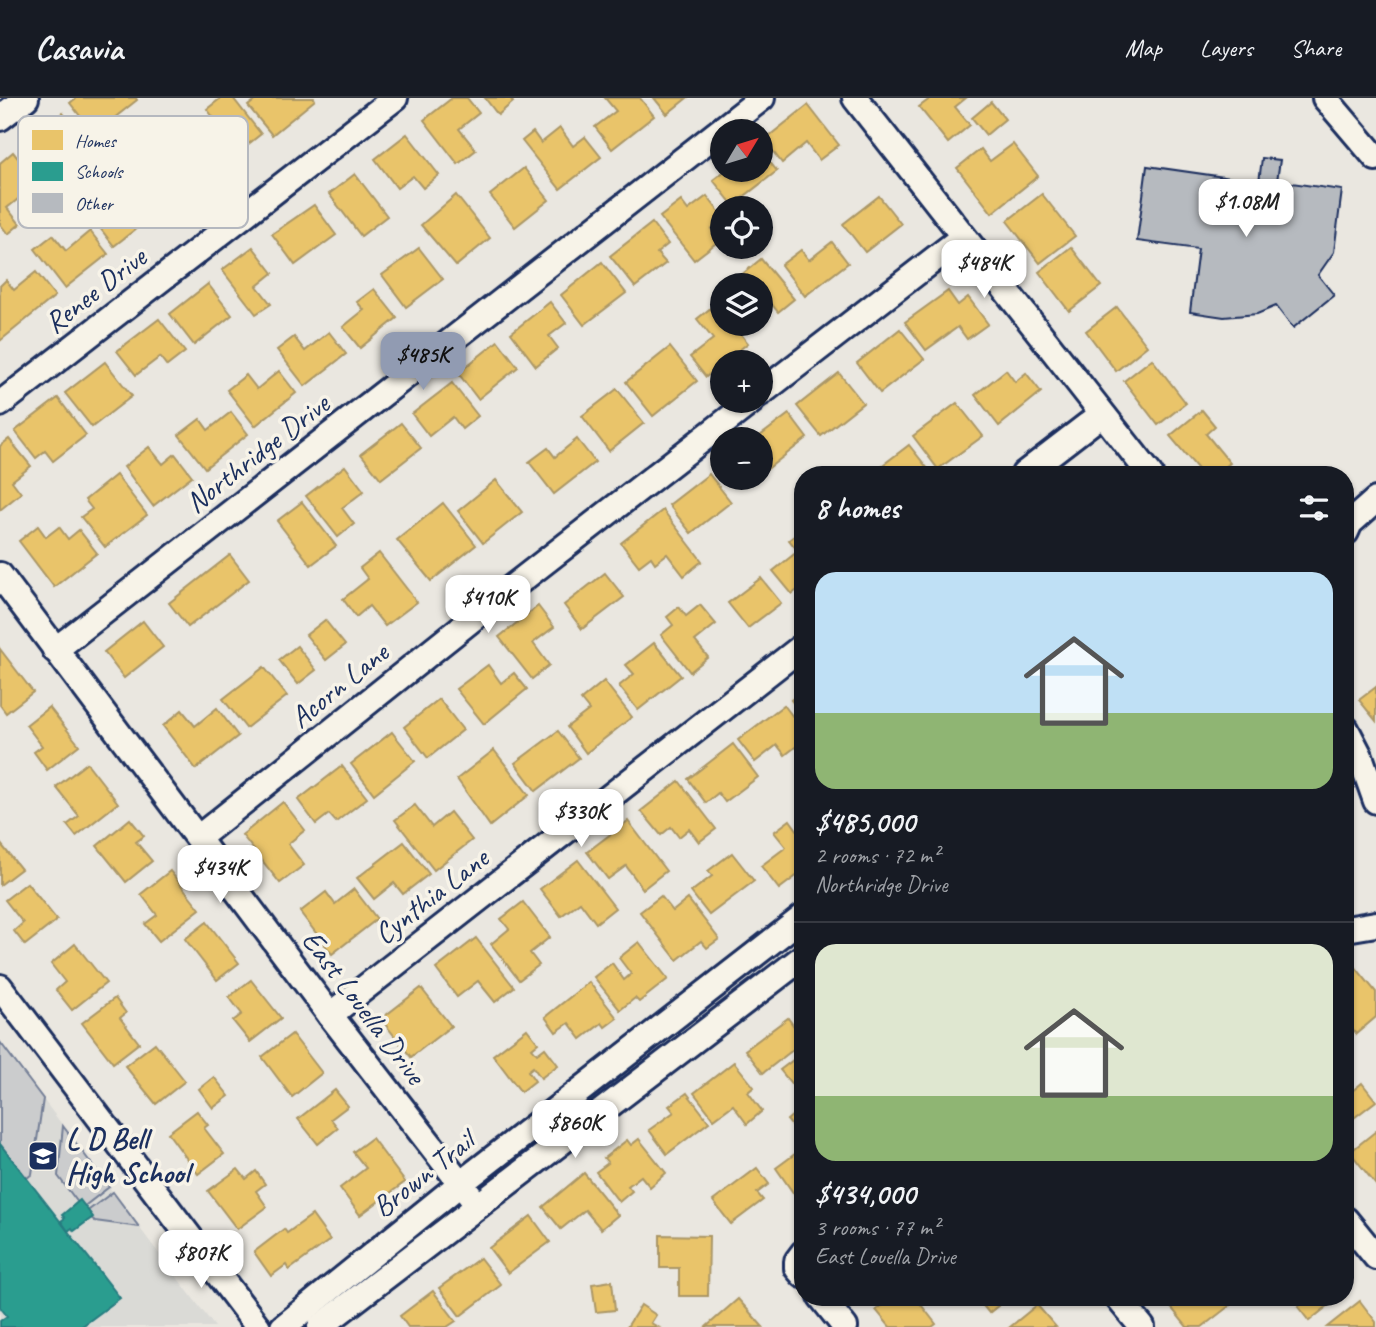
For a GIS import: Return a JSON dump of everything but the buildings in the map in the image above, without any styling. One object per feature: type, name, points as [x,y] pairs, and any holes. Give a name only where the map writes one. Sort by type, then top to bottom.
[{"type":"street","points":[[0,118],[26,98]]},
{"type":"street","name":"Renee Drive","points":[[248,212],[395,98]]},
{"type":"street","name":"Northridge Drive","points":[[55,650],[762,98]]},
{"type":"street","points":[[855,98],[1144,466]]},
{"type":"street","points":[[1325,98],[1376,158]]},
{"type":"street","name":"Renee Drive","points":[[0,404],[227,228]]},
{"type":"street","points":[[773,384],[963,237]]},
{"type":"street","name":"Acorn Lane","points":[[198,838],[495,600],[737,413]]},
{"type":"street","points":[[1034,466],[1102,414]]},
{"type":"street","points":[[1354,520],[1376,500]]},
{"type":"street","name":"East Louella Drive","points":[[0,575],[330,1015],[478,1206]]},
{"type":"street","name":"Cynthia Lane","points":[[330,1015],[794,653]]},
{"type":"street","points":[[1354,744],[1376,797]]},
{"type":"street","name":"Brown Trail","points":[[283,1327],[460,1184],[794,924]]},
{"type":"street","points":[[1354,928],[1376,924]]},
{"type":"street","name":"Brown Trail","points":[[320,1327],[794,964]]},
{"type":"street","points":[[0,987],[258,1327]]},
{"type":"street","points":[[1354,1230],[1376,1257]]},
{"type":"street","points":[[828,1306],[845,1327]]},
{"type":"street","points":[[1124,1306],[1142,1327]]},
{"type":"shaded area","name":"L D Bell High School","points":[[0,1042],[157,1251],[215,1327],[0,1327]]},
{"type":"shaded area","points":[[0,1042],[43,1099],[32,1174],[27,1178],[0,1144]]},
{"type":"shaded area","points":[[63,1126],[109,1187],[82,1208],[58,1176]]},
{"type":"shaded area","points":[[113,1192],[139,1227],[95,1221],[85,1213]]},
{"type":"place","name":"L D Bell High School","points":[[43,1156]]}]
